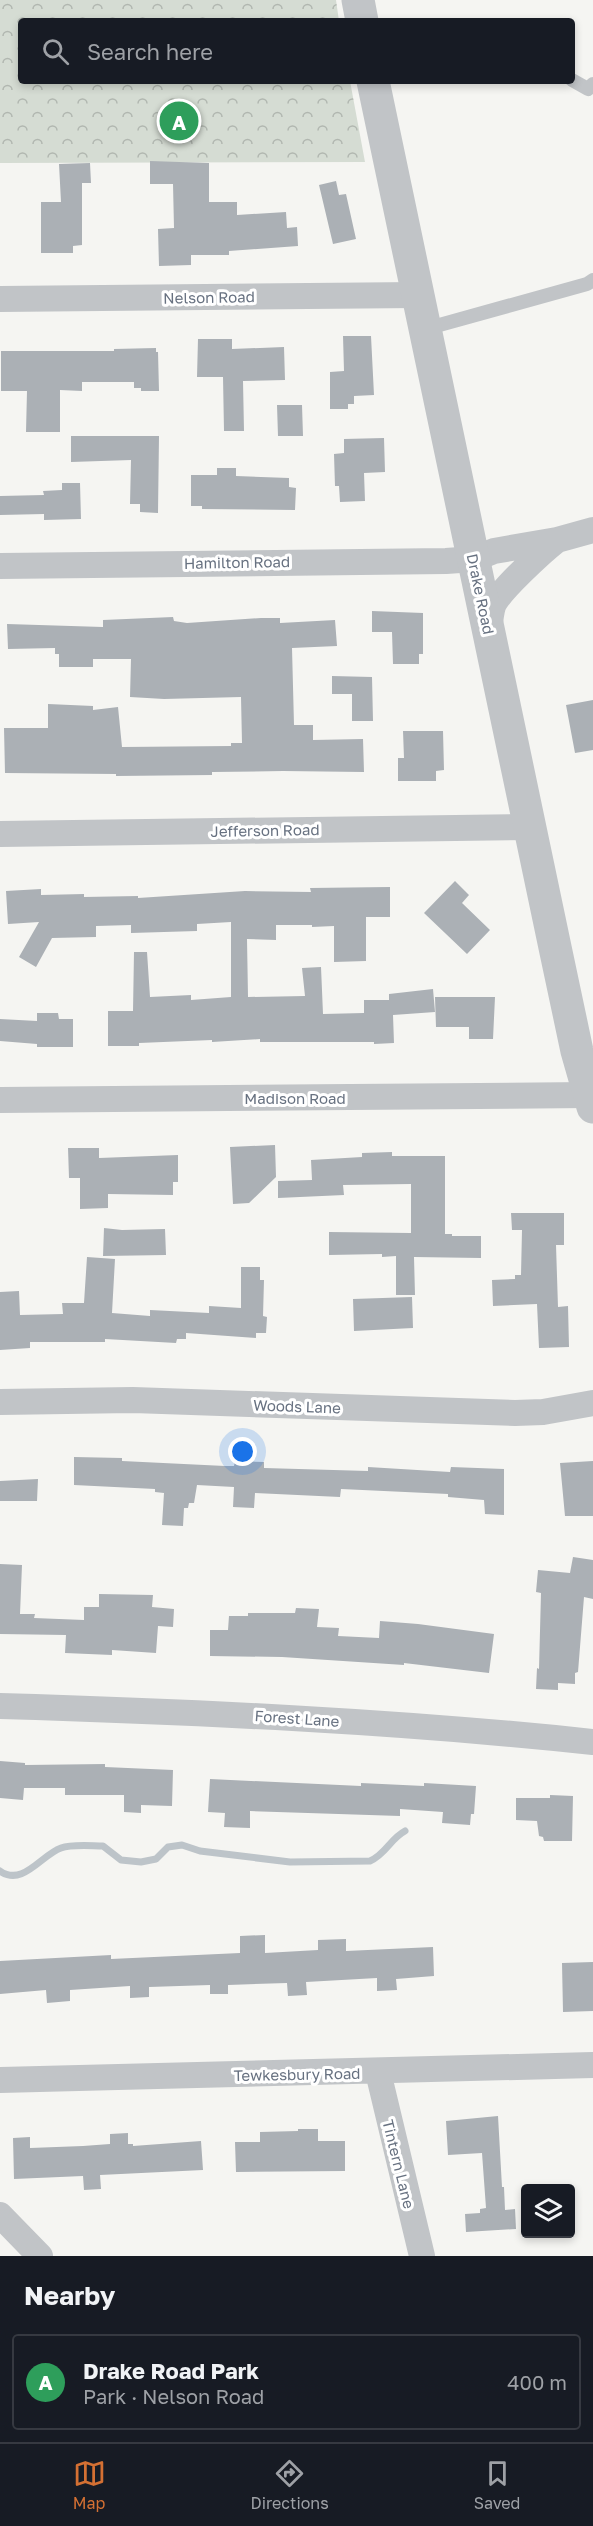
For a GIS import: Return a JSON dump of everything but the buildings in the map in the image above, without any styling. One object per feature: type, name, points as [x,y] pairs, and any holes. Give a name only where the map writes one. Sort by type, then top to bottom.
[{"type":"street","points":[[358,0],[361,18]]},
{"type":"street","name":"Drake Road","points":[[374,84],[577,1051],[591,1101]]},
{"type":"street","name":"Nelson Road","points":[[0,299],[417,295]]},
{"type":"street","name":"Hamilton Road","points":[[0,566],[446,561],[474,559],[494,551],[557,540],[593,530]]},
{"type":"street","points":[[489,630],[494,604],[500,594],[540,553],[557,540]]},
{"type":"street","name":"Jefferson Road","points":[[0,834],[530,827]]},
{"type":"street","name":"Madison Road","points":[[0,1100],[591,1101]]},
{"type":"street","name":"Woods Lane","points":[[0,1402],[133,1400],[515,1413],[543,1412],[593,1403]]},
{"type":"street","name":"Forest Lane","points":[[0,1706],[213,1713],[469,1729],[593,1742]]},
{"type":"street","name":"Tewkesbury Road","points":[[0,2080],[593,2065]]},
{"type":"street","name":"Tintern Lane","points":[[378,2072],[422,2256]]},
{"type":"street","points":[[0,2214],[40,2256]]},
{"type":"lane","points":[[575,81],[591,89]]},
{"type":"lane","points":[[424,329],[587,284],[593,280]]},
{"type":"green space","points":[[0,0],[336,0],[339,18],[18,18],[18,84],[351,84],[365,162],[0,163]]},
{"type":"waterway","points":[[0,1871],[8,1875],[24,1873],[61,1848],[76,1846],[103,1846],[121,1860],[141,1862],[156,1859],[168,1847],[182,1845],[200,1851],[290,1862],[370,1861],[405,1831]]},
{"type":"place","name":"Drake Road Park","points":[[179,121]]}]
